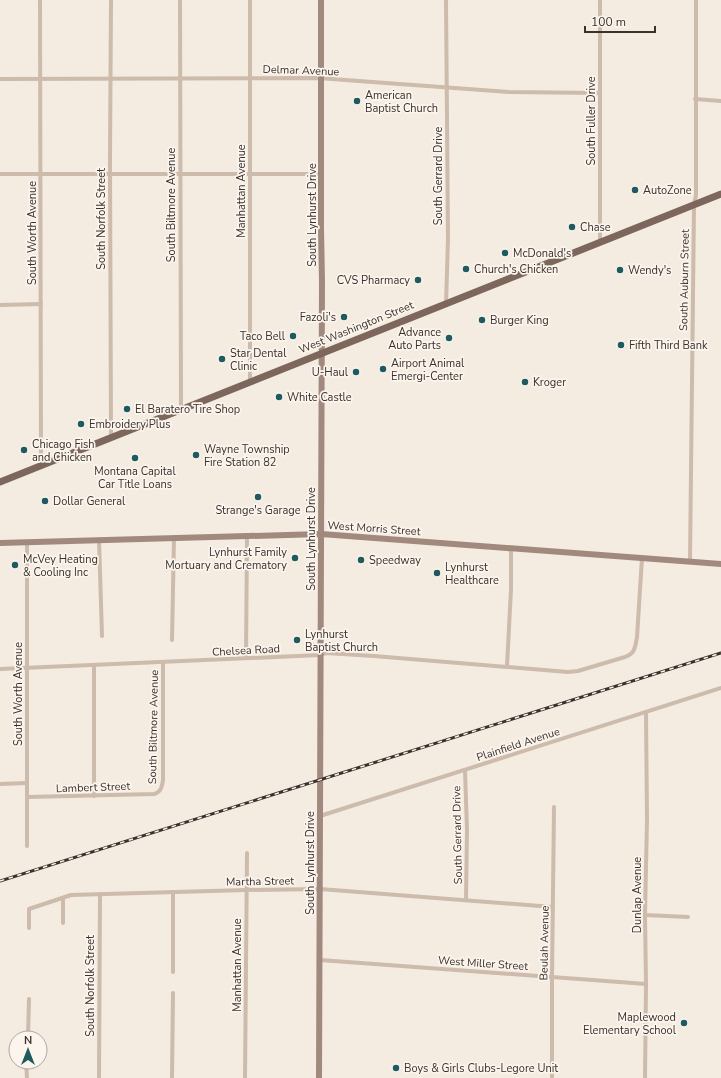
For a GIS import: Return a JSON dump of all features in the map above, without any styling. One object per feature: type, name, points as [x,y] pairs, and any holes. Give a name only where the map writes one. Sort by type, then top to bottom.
[{"type":"main road","name":"South Lynhurst Drive","points":[[319,1078],[322,353],[321,0]]},
{"type":"main road","name":"West Washington Street","points":[[0,482],[721,194]]},
{"type":"main road","name":"West Morris Street","points":[[0,543],[321,534],[721,564]]},
{"type":"street","name":"South Worth Avenue","points":[[40,0],[41,465]]},
{"type":"street","name":"South Norfolk Street","points":[[110,0],[112,437]]},
{"type":"street","name":"South Biltmore Avenue","points":[[180,0],[181,409]]},
{"type":"street","name":"Manhattan Avenue","points":[[250,0],[250,382]]},
{"type":"street","name":"South Gerrard Drive","points":[[446,0],[448,240],[446,304]]},
{"type":"street","name":"South Fuller Drive","points":[[600,0],[600,243]]},
{"type":"street","name":"South Auburn Street","points":[[690,561],[694,205],[696,195],[696,0]]},
{"type":"street","name":"Delmar Avenue","points":[[0,79],[322,78],[509,92],[600,93]]},
{"type":"street","points":[[695,99],[721,101]]},
{"type":"street","points":[[0,174],[321,174]]},
{"type":"street","points":[[0,305],[41,304]]},
{"type":"street","points":[[246,658],[247,535]]},
{"type":"street","points":[[172,640],[174,538]]},
{"type":"street","points":[[99,540],[102,636]]},
{"type":"street","name":"South Worth Avenue","points":[[27,542],[27,846]]},
{"type":"street","points":[[507,666],[511,589],[511,548]]},
{"type":"street","name":"Chelsea Road","points":[[0,669],[350,654],[573,672],[625,658],[633,652],[637,637],[642,558]]},
{"type":"street","name":"South Biltmore Avenue","points":[[160,791],[163,780],[163,662]]},
{"type":"street","points":[[94,665],[94,796]]},
{"type":"street","name":"Plainfield Avenue","points":[[320,816],[721,688]]},
{"type":"street","name":"Dunlap Avenue","points":[[645,1078],[645,914],[647,818],[646,712]]},
{"type":"street","name":"South Gerrard Drive","points":[[465,770],[467,830],[466,900]]},
{"type":"street","points":[[0,784],[27,783]]},
{"type":"street","name":"Lambert Street","points":[[27,797],[154,794],[160,791]]},
{"type":"street","name":"Beulah Avenue","points":[[552,1078],[554,807]]},
{"type":"street","name":"Manhattan Avenue","points":[[245,1078],[247,853]]},
{"type":"street","name":"Martha Street","points":[[63,898],[71,895],[320,889],[553,907]]},
{"type":"street","points":[[173,892],[173,972]]},
{"type":"street","name":"South Norfolk Street","points":[[99,1078],[100,894]]},
{"type":"street","points":[[29,928],[29,909],[63,898],[63,923]]},
{"type":"street","points":[[645,914],[688,917]]},
{"type":"street","name":"West Miller Street","points":[[320,960],[646,984]]},
{"type":"street","points":[[172,1078],[173,993]]},
{"type":"street","points":[[28,1030],[29,999]]},
{"type":"railway","points":[[0,881],[721,653]]},
{"type":"place","name":"American Baptist Church","points":[[357,101]]},
{"type":"place","name":"AutoZone","points":[[635,190]]},
{"type":"place","name":"Chase","points":[[572,227]]},
{"type":"place","name":"McDonald's","points":[[505,253]]},
{"type":"place","name":"Church's Chicken","points":[[466,269]]},
{"type":"place","name":"Wendy's","points":[[620,270]]},
{"type":"place","name":"CVS Pharmacy","points":[[418,280]]},
{"type":"place","name":"Fazoli's","points":[[344,317]]},
{"type":"place","name":"Burger King","points":[[482,320]]},
{"type":"place","name":"Taco Bell","points":[[293,336]]},
{"type":"place","name":"Advance Auto Parts","points":[[449,338]]},
{"type":"place","name":"Fifth Third Bank","points":[[621,345]]},
{"type":"place","name":"Star Dental Clinic","points":[[222,359]]},
{"type":"place","name":"Airport Animal Emergi-Center","points":[[383,369]]},
{"type":"place","name":"U-Haul","points":[[356,372]]},
{"type":"place","name":"Kroger","points":[[525,382]]},
{"type":"place","name":"White Castle","points":[[279,397]]},
{"type":"place","name":"El Baratero Tire Shop","points":[[127,409]]},
{"type":"place","name":"Embroidery Plus","points":[[81,424]]},
{"type":"place","name":"Chicago Fish and Chicken","points":[[24,450]]},
{"type":"place","name":"Wayne Township Fire Station 82","points":[[196,455]]},
{"type":"place","name":"Montana Capital Car Title Loans","points":[[135,458]]},
{"type":"place","name":"Strange's Garage","points":[[258,497]]},
{"type":"place","name":"Dollar General","points":[[45,501]]},
{"type":"place","name":"Lynhurst Family Mortuary and Crematory","points":[[295,558]]},
{"type":"place","name":"Speedway","points":[[361,560]]},
{"type":"place","name":"McVey Heating & Cooling Inc","points":[[15,565]]},
{"type":"place","name":"Lynhurst Healthcare","points":[[437,573]]},
{"type":"place","name":"Lynhurst Baptist Church","points":[[297,640]]},
{"type":"place","name":"Maplewood Elementary School","points":[[684,1023]]},
{"type":"place","name":"Boys & Girls Clubs-Legore Unit","points":[[396,1068]]}]
